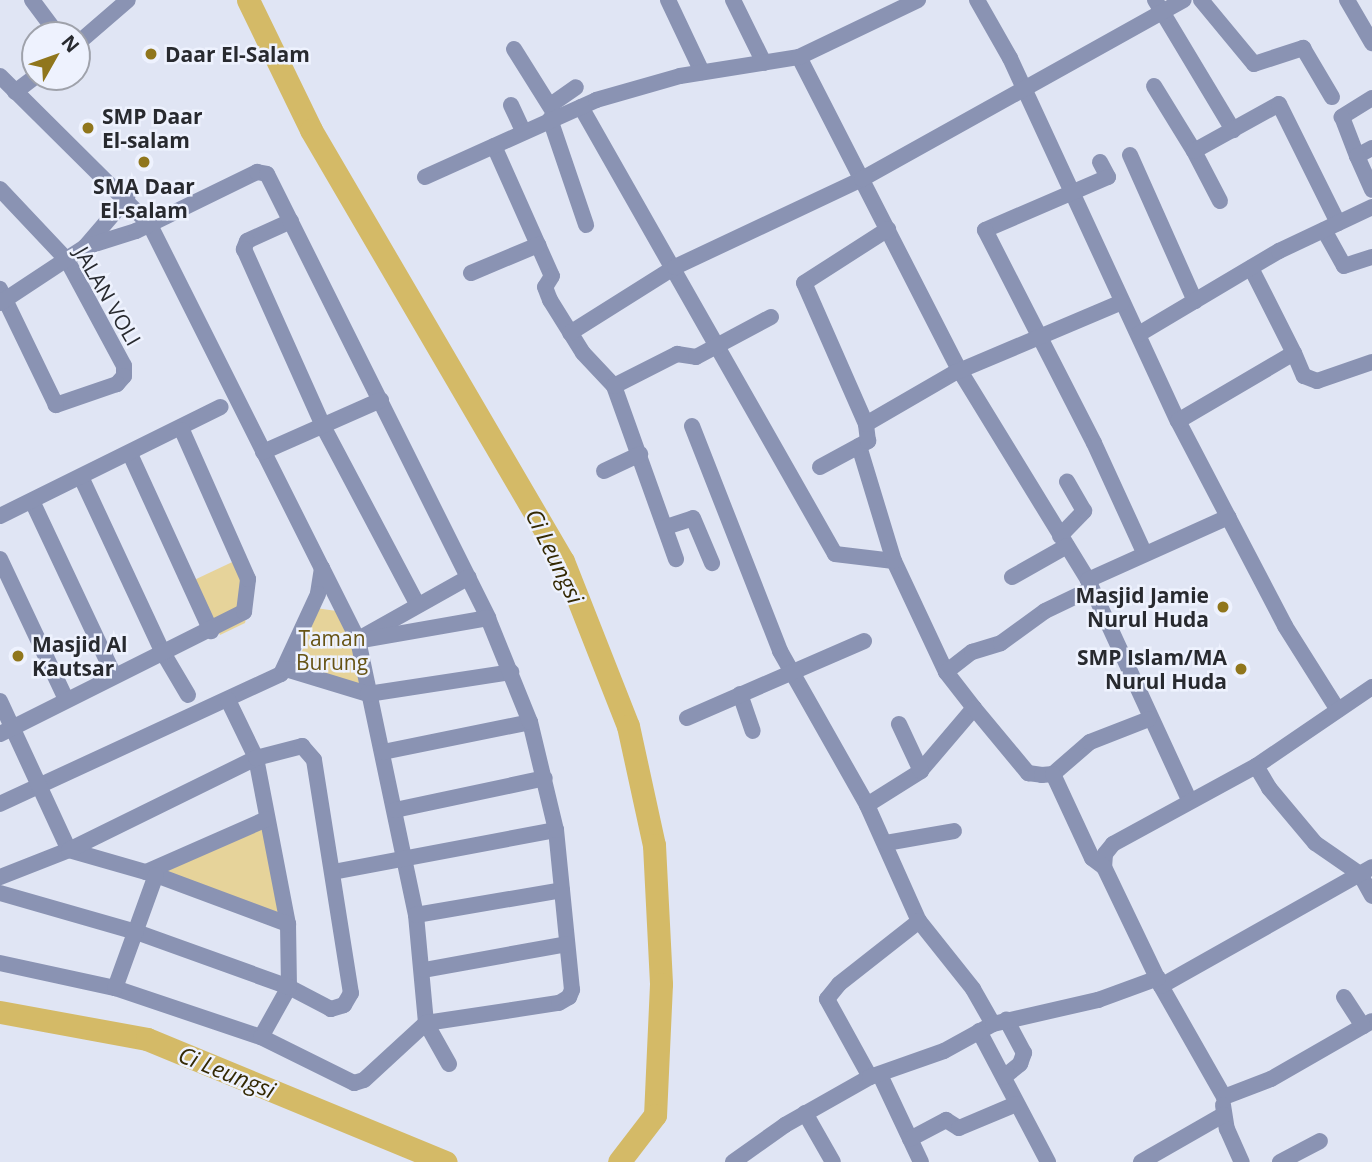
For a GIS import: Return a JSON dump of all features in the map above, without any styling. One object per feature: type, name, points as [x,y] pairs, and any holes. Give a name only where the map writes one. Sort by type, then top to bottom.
[{"type":"street","points":[[32,0],[48,21]]},
{"type":"street","points":[[91,32],[128,0]]},
{"type":"street","points":[[668,0],[702,72]]},
{"type":"street","points":[[733,0],[764,63]]},
{"type":"street","points":[[553,113],[581,107],[629,89],[702,72],[799,57],[918,0]]},
{"type":"street","points":[[977,0],[1076,181],[1122,302],[1178,421],[1286,626],[1338,710]]},
{"type":"street","points":[[570,333],[675,267],[862,179],[1159,7],[1184,0]]},
{"type":"street","points":[[1201,0],[1254,64],[1303,48],[1332,97]]},
{"type":"street","points":[[1347,0],[1367,21],[1372,43]]},
{"type":"street","points":[[1159,7],[1233,130]]},
{"type":"street","points":[[514,49],[553,113],[586,225]]},
{"type":"street","points":[[799,57],[960,371],[1089,584],[1149,719],[1189,800]]},
{"type":"street","points":[[0,76],[127,198],[150,225],[357,640],[396,810],[416,915],[424,970],[426,1023],[449,1064]]},
{"type":"street","points":[[1154,86],[1194,151],[1220,201]]},
{"type":"street","points":[[425,177],[523,131],[553,113],[576,87]]},
{"type":"street","points":[[15,92],[21,88]]},
{"type":"street","points":[[1372,98],[1342,117],[1372,190]]},
{"type":"street","points":[[1194,151],[1274,104],[1281,104],[1344,266],[1372,257]]},
{"type":"street","points":[[511,105],[523,131]]},
{"type":"street","points":[[581,107],[720,345],[835,554],[894,561]]},
{"type":"street","points":[[495,146],[552,276],[546,291],[570,333],[614,386],[676,558]]},
{"type":"street","points":[[1357,156],[1372,148]]},
{"type":"street","points":[[1130,155],[1195,301]]},
{"type":"street","points":[[1100,162],[1108,177]]},
{"type":"street","points":[[0,963],[115,988],[261,1037],[358,1083],[426,1023],[563,1002],[572,990],[556,830],[530,722],[469,577],[270,176],[261,172],[150,225],[85,247]]},
{"type":"street","points":[[1136,173],[1076,181],[985,230],[1037,337],[1094,443],[1144,552]]},
{"type":"street","name":"JALAN VOLI","points":[[0,188],[67,260],[124,366],[125,373],[117,384],[56,405],[2,296]]},
{"type":"street","points":[[2,296],[85,247],[127,198]]},
{"type":"street","points":[[1139,334],[1251,268],[1368,209],[1372,226]]},
{"type":"street","points":[[291,221],[247,241],[244,249],[324,428],[417,604]]},
{"type":"street","points":[[820,467],[869,439],[866,424],[804,283],[888,229]]},
{"type":"street","points":[[471,273],[537,245]]},
{"type":"street","points":[[1251,268],[1304,376],[1317,380],[1372,362]]},
{"type":"street","points":[[866,424],[960,371],[1122,302]]},
{"type":"street","points":[[614,386],[677,355],[694,358],[771,317]]},
{"type":"street","points":[[1178,421],[1294,353]]},
{"type":"street","points":[[263,452],[324,428],[381,400]]},
{"type":"street","points":[[0,516],[221,407]]},
{"type":"street","points":[[692,426],[738,552],[791,672],[867,805],[919,921],[973,989],[993,1025],[1004,1077],[1048,1162]]},
{"type":"street","points":[[6,731],[162,651],[242,615],[248,579],[181,429]]},
{"type":"street","points":[[859,446],[894,561],[946,672],[1028,773],[1054,774],[1090,742],[1149,719]]},
{"type":"street","points":[[130,454],[211,631]]},
{"type":"street","points":[[604,471],[640,454]]},
{"type":"street","points":[[81,477],[162,651],[188,695]]},
{"type":"street","points":[[1012,577],[1063,541],[1084,511],[1067,481]]},
{"type":"street","points":[[32,500],[114,675]]},
{"type":"street","points":[[946,672],[972,652],[1001,643],[1045,611],[1144,552],[1228,517]]},
{"type":"street","points":[[666,527],[692,518],[712,563]]},
{"type":"street","points":[[0,559],[66,699]]},
{"type":"street","points":[[0,804],[228,700],[286,669],[318,594],[322,568]]},
{"type":"street","points":[[357,640],[469,577]]},
{"type":"street","points":[[357,640],[488,618]]},
{"type":"street","points":[[687,718],[864,641]]},
{"type":"street","points":[[286,669],[368,694],[511,672]]},
{"type":"street","points":[[1104,867],[1110,846],[1189,800],[1256,766],[1372,687]]},
{"type":"street","points":[[740,694],[753,731]]},
{"type":"street","points":[[228,700],[256,758],[288,923],[289,987],[261,1037]]},
{"type":"street","points":[[0,701],[6,731],[40,785],[69,850],[151,874],[288,923]]},
{"type":"street","points":[[867,805],[922,769],[974,708]]},
{"type":"street","points":[[383,752],[530,722]]},
{"type":"street","points":[[899,724],[922,769]]},
{"type":"street","points":[[0,877],[69,850],[256,758],[292,745],[310,754],[352,985],[349,1000],[331,1009],[289,987],[136,932],[0,893]]},
{"type":"street","points":[[1256,766],[1269,789],[1315,843],[1366,870],[1372,896]]},
{"type":"street","points":[[1054,774],[1092,858],[1104,867],[1160,982],[1224,1097],[1223,1115],[1242,1162]]},
{"type":"street","points":[[396,810],[545,778]]},
{"type":"street","points":[[151,874],[267,819]]},
{"type":"street","points":[[332,872],[556,830]]},
{"type":"street","points":[[886,843],[954,831]]},
{"type":"street","points":[[743,1159],[805,1113],[875,1076],[944,1051],[993,1025],[1160,982],[1366,870]]},
{"type":"street","points":[[115,988],[136,932],[151,874]]},
{"type":"street","points":[[416,915],[562,890]]},
{"type":"street","points":[[919,921],[839,984],[827,999],[875,1076],[921,1162]]},
{"type":"street","points":[[424,970],[567,944]]},
{"type":"street","points":[[1224,1097],[1271,1079],[1367,1024],[1345,997]]},
{"type":"street","points":[[993,1025],[1024,1053],[1032,1069]]},
{"type":"street","points":[[1004,1077],[1020,1064],[1024,1053]]},
{"type":"street","points":[[910,1139],[946,1120],[958,1128],[1016,1104]]},
{"type":"street","points":[[805,1113],[833,1162]]},
{"type":"street","points":[[1141,1162],[1223,1115]]},
{"type":"street","points":[[1280,1162],[1320,1141]]},
{"type":"green space","points":[[245,556],[256,578],[245,623],[220,635],[192,581]]},
{"type":"green space","name":"Taman Burung","points":[[316,608],[350,613],[372,697],[297,667]]},
{"type":"green space","points":[[267,819],[288,924],[146,872]]},
{"type":"waterway","name":"Ci Leungsi","points":[[248,0],[311,130],[563,561],[628,726],[654,845],[661,984],[655,1115],[619,1162]]},
{"type":"waterway","name":"Ci Leungsi","points":[[0,1012],[147,1039],[446,1162]]},
{"type":"place","name":"Daar El-Salam","points":[[151,54]]},
{"type":"place","name":"SMP Daar El-salam","points":[[88,128]]},
{"type":"place","name":"SMA Daar El-salam","points":[[144,162]]},
{"type":"place","name":"Masjid Jamie Nurul Huda","points":[[1223,607]]},
{"type":"place","name":"Masjid Al Kautsar","points":[[18,656]]},
{"type":"place","name":"SMP Islam/MA Nurul Huda","points":[[1241,669]]}]
